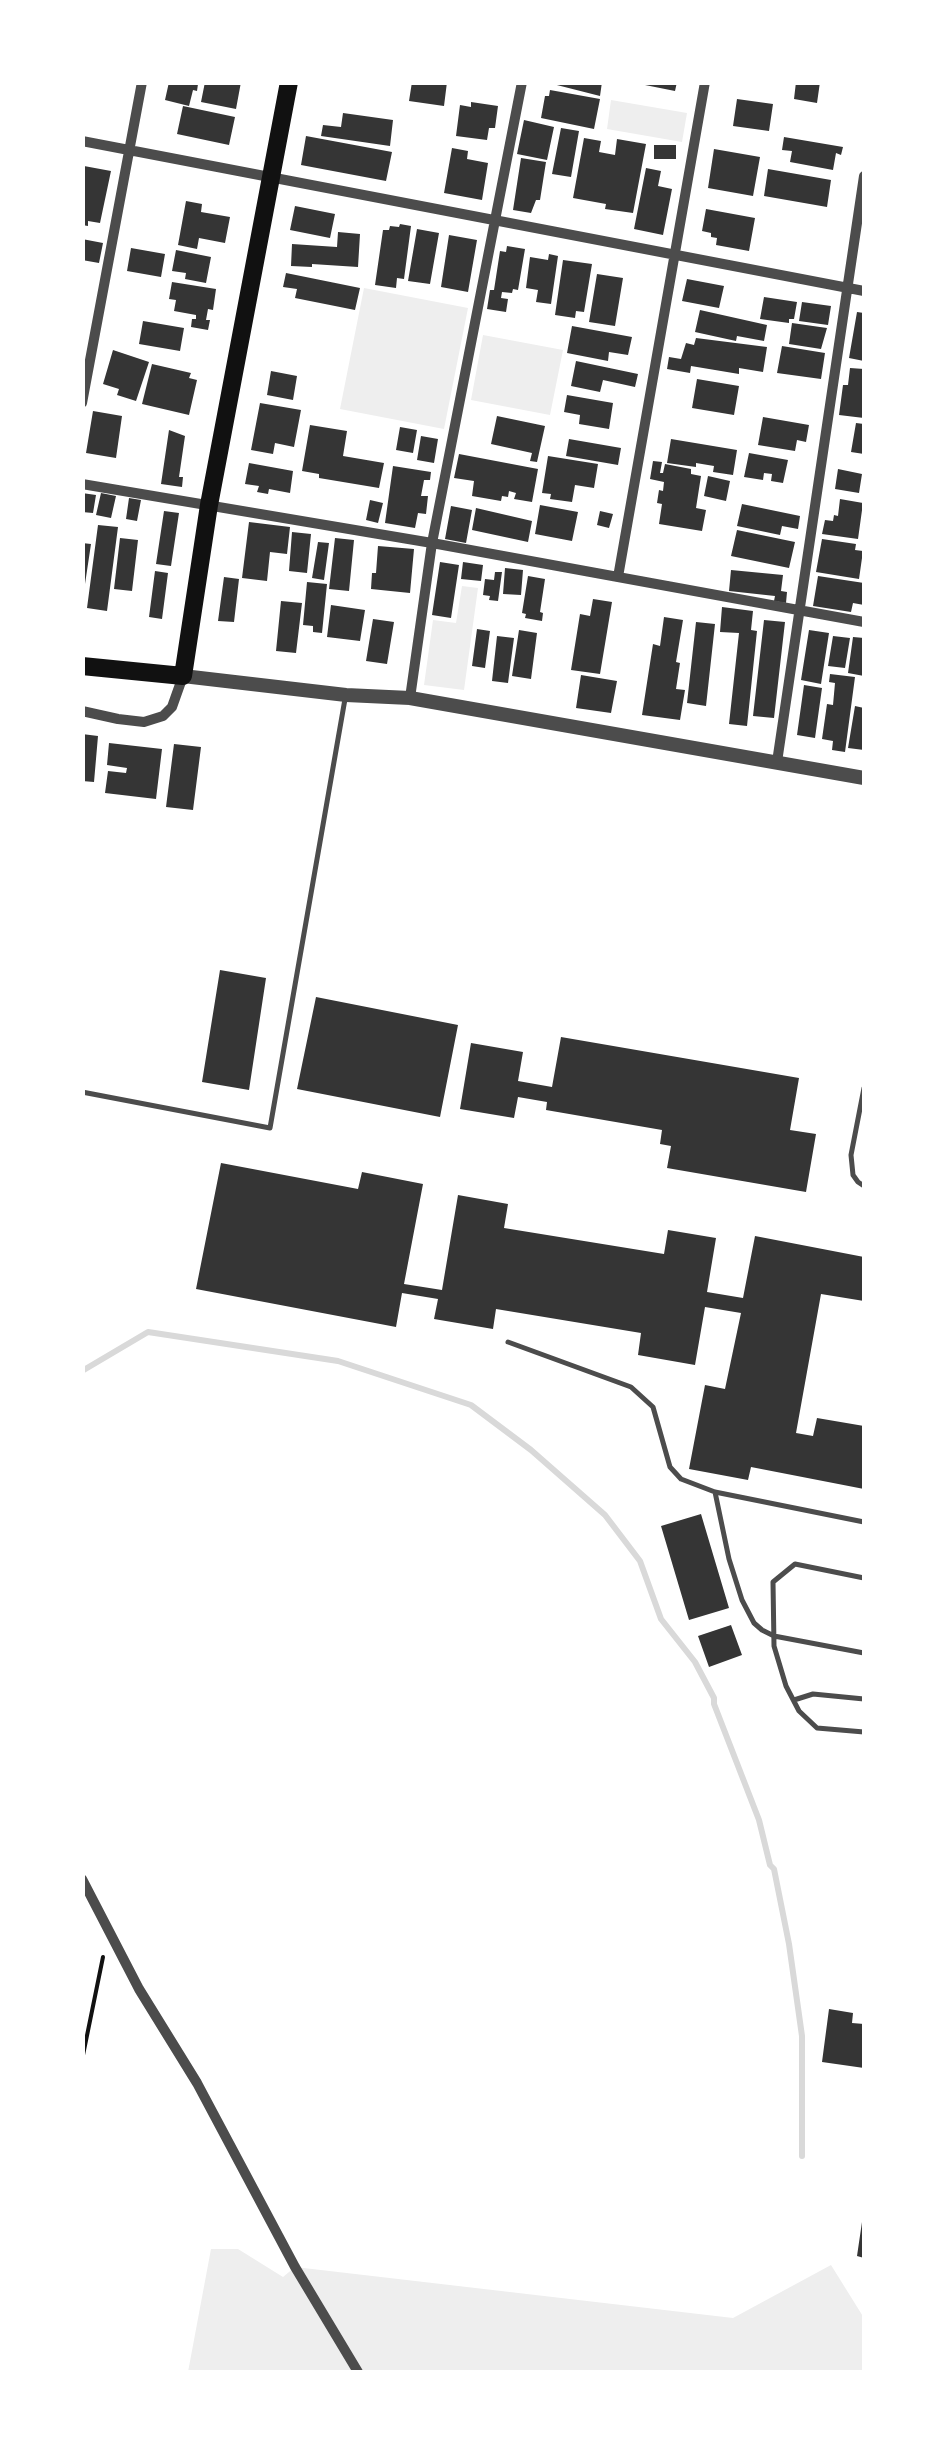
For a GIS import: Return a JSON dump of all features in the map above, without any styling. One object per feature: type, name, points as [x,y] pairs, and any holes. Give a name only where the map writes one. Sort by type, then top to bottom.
[{"type":"main road","points":[[82,666],[183,676],[209,505],[289,82]]},
{"type":"street","points":[[83,400],[88,337],[142,82]]},
{"type":"street","points":[[410,698],[432,544],[522,82]]},
{"type":"street","points":[[618,577],[705,82]]},
{"type":"street","points":[[82,142],[864,291]]},
{"type":"street","points":[[777,762],[864,176]]},
{"type":"street","points":[[82,484],[864,622]]},
{"type":"street","points":[[82,711],[144,722],[163,716],[172,707],[183,676],[346,695],[410,698],[864,778]]},
{"type":"street","points":[[82,1879],[139,1989],[197,2083],[296,2267],[358,2372]]},
{"type":"lane","points":[[82,1092],[270,1128],[346,695]]},
{"type":"lane","points":[[864,1088],[851,1165],[853,1175],[864,1186]]},
{"type":"lane","points":[[508,1342],[630,1387],[654,1408],[670,1467],[681,1479],[715,1492],[864,1522]]},
{"type":"lane","points":[[715,1492],[729,1560],[754,1623],[774,1636],[864,1653]]},
{"type":"lane","points":[[864,1578],[794,1564],[773,1582],[774,1646],[786,1686],[799,1711],[817,1728],[864,1732]]},
{"type":"lane","points":[[793,1700],[813,1694],[864,1699]]},
{"type":"path","points":[[82,2060],[108,1929]]},
{"type":"shaded area","points":[[611,100],[687,113],[682,142],[607,129]]},
{"type":"shaded area","points":[[364,288],[468,308],[444,429],[340,409]]},
{"type":"shaded area","points":[[483,335],[563,350],[550,415],[471,400]]},
{"type":"shaded area","points":[[462,586],[478,588],[464,690],[424,685],[433,620],[456,623]]},
{"type":"shaded area","points":[[211,2249],[238,2249],[283,2277],[295,2267],[733,2318],[831,2265],[864,2318],[864,2372],[188,2372]]},
{"type":"building","points":[[169,82],[198,84],[189,106],[165,100]]},
{"type":"building","points":[[205,82],[241,82],[236,109],[201,102]]},
{"type":"building","points":[[412,82],[447,82],[444,106],[409,101]]},
{"type":"building","points":[[545,82],[602,82],[600,96]]},
{"type":"building","points":[[640,82],[677,82],[675,91]]},
{"type":"building","points":[[796,82],[820,82],[817,103],[794,99]]},
{"type":"building","points":[[550,90],[600,99],[594,129],[541,118]]},
{"type":"building","points":[[737,99],[773,104],[769,131],[733,126]]},
{"type":"building","points":[[471,102],[498,106],[495,128],[489,128],[487,140],[456,136],[460,105],[471,107]]},
{"type":"building","points":[[183,106],[235,117],[229,145],[177,134]]},
{"type":"building","points":[[343,113],[393,120],[390,146],[321,136],[323,125],[341,127]]},
{"type":"building","points":[[524,120],[554,127],[547,160],[517,154]]},
{"type":"building","points":[[561,128],[579,131],[571,177],[552,174]]},
{"type":"building","points":[[306,136],[392,152],[386,181],[301,165]]},
{"type":"building","points":[[784,137],[843,147],[841,155],[836,153],[833,170],[790,162],[792,151],[782,150]]},
{"type":"building","points":[[584,138],[601,141],[599,152],[615,155],[617,139],[646,144],[633,213],[573,198]]},
{"type":"building","points":[[654,145],[676,145],[676,159],[654,159]]},
{"type":"building","points":[[452,148],[468,151],[467,159],[488,163],[482,200],[444,193]]},
{"type":"building","points":[[714,149],[760,157],[753,196],[708,188]]},
{"type":"building","points":[[521,158],[546,162],[540,200],[536,200],[531,213],[513,210]]},
{"type":"building","points":[[84,166],[111,171],[100,223],[88,221],[88,226],[82,225]]},
{"type":"building","points":[[646,168],[661,171],[658,186],[672,189],[663,235],[634,229]]},
{"type":"building","points":[[768,169],[831,180],[827,207],[764,196]]},
{"type":"building","points":[[186,201],[202,204],[201,212],[230,217],[225,243],[199,238],[197,249],[178,245]]},
{"type":"building","points":[[295,206],[335,214],[330,238],[290,230]]},
{"type":"building","points":[[706,209],[755,218],[749,251],[716,245],[717,238],[702,231]]},
{"type":"building","points":[[400,224],[411,226],[404,279],[397,278],[396,288],[375,285],[383,230]]},
{"type":"building","points":[[417,229],[439,233],[430,284],[408,281]]},
{"type":"building","points":[[338,232],[360,234],[358,267],[291,266],[292,244],[337,247]]},
{"type":"building","points":[[449,235],[477,240],[468,292],[441,287]]},
{"type":"building","points":[[82,239],[103,243],[99,263],[82,260]]},
{"type":"building","points":[[507,246],[525,249],[518,290],[502,292],[501,298],[508,299],[506,312],[487,309],[500,251],[506,252]]},
{"type":"building","points":[[131,248],[165,254],[161,277],[127,271]]},
{"type":"building","points":[[176,250],[211,257],[206,283],[185,279],[186,273],[172,271]]},
{"type":"building","points":[[549,254],[558,256],[551,304],[536,302],[538,290],[526,288],[530,257],[548,260]]},
{"type":"building","points":[[563,260],[592,264],[584,312],[576,311],[575,318],[555,315]]},
{"type":"building","points":[[286,273],[360,288],[355,310],[295,298],[297,289],[283,287]]},
{"type":"building","points":[[597,274],[623,278],[615,326],[589,322]]},
{"type":"building","points":[[687,279],[724,286],[719,308],[682,301]]},
{"type":"building","points":[[172,282],[216,289],[213,310],[208,309],[208,330],[191,327],[196,315],[174,311],[176,300],[169,299]]},
{"type":"building","points":[[764,297],[797,302],[794,319],[789,319],[789,323],[760,319]]},
{"type":"building","points":[[802,302],[831,306],[828,325],[799,321]]},
{"type":"building","points":[[700,310],[767,325],[764,341],[737,336],[736,341],[695,332]]},
{"type":"building","points":[[857,312],[864,313],[864,361],[849,358]]},
{"type":"building","points":[[143,321],[184,328],[180,351],[139,344]]},
{"type":"building","points":[[792,323],[827,328],[821,349],[789,344]]},
{"type":"building","points":[[572,326],[632,337],[628,355],[609,352],[608,361],[567,353]]},
{"type":"building","points":[[696,338],[767,347],[763,372],[739,368],[739,374],[691,366],[690,373],[667,369],[669,357],[681,359],[686,343],[694,345]]},
{"type":"building","points":[[782,346],[825,353],[821,379],[777,373]]},
{"type":"building","points":[[113,350],[149,362],[136,401],[117,395],[119,389],[103,384]]},
{"type":"building","points":[[576,361],[638,374],[635,387],[603,380],[600,392],[571,386]]},
{"type":"building","points":[[152,364],[191,373],[189,378],[197,380],[189,415],[142,404]]},
{"type":"building","points":[[850,368],[864,369],[864,418],[839,415]]},
{"type":"building","points":[[271,371],[297,376],[293,400],[267,395]]},
{"type":"building","points":[[697,379],[739,386],[734,415],[692,408]]},
{"type":"building","points":[[567,395],[613,403],[609,429],[579,424],[580,415],[564,412]]},
{"type":"building","points":[[260,403],[301,410],[294,447],[275,443],[273,454],[251,450]]},
{"type":"building","points":[[93,411],[122,416],[116,458],[86,453]]},
{"type":"building","points":[[497,416],[545,426],[537,462],[530,461],[532,453],[491,444]]},
{"type":"building","points":[[763,417],[809,425],[806,442],[797,440],[795,451],[758,445]]},
{"type":"building","points":[[856,423],[864,424],[864,454],[851,452]]},
{"type":"building","points":[[310,425],[347,431],[343,456],[384,463],[379,488],[319,478],[319,474],[302,471]]},
{"type":"building","points":[[400,427],[417,430],[413,453],[396,450]]},
{"type":"building","points":[[169,430],[185,436],[179,477],[183,477],[182,487],[161,484]]},
{"type":"building","points":[[421,436],[438,439],[434,463],[417,460]]},
{"type":"building","points":[[569,439],[621,448],[618,465],[566,456]]},
{"type":"building","points":[[671,439],[737,450],[733,475],[713,472],[714,466],[667,463]]},
{"type":"building","points":[[749,453],[788,460],[783,483],[771,481],[772,474],[764,473],[763,480],[744,477]]},
{"type":"building","points":[[459,454],[538,469],[532,502],[514,499],[516,493],[509,491],[501,501],[472,496],[474,481],[454,478]]},
{"type":"building","points":[[548,456],[598,464],[594,488],[575,485],[572,502],[550,499],[551,494],[542,493]]},
{"type":"building","points":[[653,461],[662,462],[660,473],[665,464],[691,469],[691,474],[701,476],[696,508],[706,510],[702,531],[659,524],[662,504],[657,503],[664,482],[650,479]]},
{"type":"building","points":[[249,463],[293,471],[290,493],[269,489],[268,494],[257,492],[259,486],[245,484]]},
{"type":"building","points":[[393,466],[431,472],[430,480],[424,480],[421,496],[428,496],[426,514],[418,513],[415,528],[385,523]]},
{"type":"building","points":[[838,469],[862,474],[859,493],[835,489]]},
{"type":"building","points":[[708,476],[730,481],[726,501],[704,496]]},
{"type":"building","points":[[82,493],[96,495],[93,513],[82,512]]},
{"type":"building","points":[[101,493],[116,496],[111,518],[96,515]]},
{"type":"building","points":[[129,498],[141,500],[137,521],[126,519]]},
{"type":"building","points":[[840,499],[863,503],[858,539],[822,534],[825,520],[833,521],[834,515],[838,516]]},
{"type":"building","points":[[370,500],[383,503],[378,523],[366,520]]},
{"type":"building","points":[[742,504],[800,516],[798,529],[782,526],[780,535],[737,526]]},
{"type":"building","points":[[540,505],[578,512],[572,541],[535,534]]},
{"type":"building","points":[[451,506],[472,510],[466,543],[445,539]]},
{"type":"building","points":[[476,508],[532,521],[528,542],[472,530]]},
{"type":"building","points":[[164,511],[179,513],[171,566],[156,564]]},
{"type":"building","points":[[600,511],[613,514],[609,528],[597,525]]},
{"type":"building","points":[[249,522],[290,527],[287,554],[270,552],[267,581],[242,578]]},
{"type":"building","points":[[98,525],[118,527],[107,611],[87,608]]},
{"type":"building","points":[[737,530],[795,542],[789,568],[731,556]]},
{"type":"building","points":[[292,532],[311,534],[307,573],[289,571]]},
{"type":"building","points":[[120,538],[138,540],[132,591],[114,589]]},
{"type":"building","points":[[335,538],[354,540],[349,591],[329,589]]},
{"type":"building","points":[[822,539],[856,544],[855,550],[863,551],[859,579],[816,572]]},
{"type":"building","points":[[318,542],[329,543],[324,580],[312,578]]},
{"type":"building","points":[[82,543],[91,544],[85,584],[82,584]]},
{"type":"building","points":[[378,546],[414,549],[410,593],[371,589]]},
{"type":"building","points":[[440,562],[459,565],[451,618],[432,615]]},
{"type":"building","points":[[463,562],[483,565],[481,581],[461,579]]},
{"type":"building","points":[[505,568],[523,570],[521,595],[503,594]]},
{"type":"building","points":[[731,570],[783,575],[781,591],[787,592],[786,603],[774,601],[775,596],[729,591]]},
{"type":"building","points":[[155,571],[168,573],[162,619],[149,617]]},
{"type":"building","points":[[495,572],[502,572],[498,601],[483,595],[485,579],[494,580]]},
{"type":"building","points":[[528,576],[545,579],[542,621],[525,618],[522,613]]},
{"type":"building","points":[[818,576],[864,583],[864,605],[853,603],[851,612],[813,606]]},
{"type":"building","points":[[224,577],[239,579],[234,622],[218,621]]},
{"type":"building","points":[[307,582],[327,584],[322,633],[303,625]]},
{"type":"building","points":[[593,599],[612,602],[600,674],[571,670],[580,614],[590,616]]},
{"type":"building","points":[[281,601],[302,603],[296,653],[276,651]]},
{"type":"building","points":[[331,605],[365,610],[360,641],[327,637]]},
{"type":"building","points":[[722,607],[753,611],[751,630],[757,631],[747,726],[729,724],[739,633],[720,632]]},
{"type":"building","points":[[664,617],[683,620],[676,662],[680,663],[676,689],[685,690],[680,720],[642,715],[653,644],[660,646]]},
{"type":"building","points":[[373,619],[394,622],[387,664],[366,661]]},
{"type":"building","points":[[764,620],[785,622],[774,718],[753,716]]},
{"type":"building","points":[[696,622],[715,624],[706,706],[687,703]]},
{"type":"building","points":[[477,629],[490,631],[485,668],[472,666]]},
{"type":"building","points":[[519,630],[537,633],[531,679],[512,676]]},
{"type":"building","points":[[809,630],[829,633],[821,684],[801,680]]},
{"type":"building","points":[[497,636],[514,638],[508,683],[492,681]]},
{"type":"building","points":[[833,636],[850,638],[845,668],[828,666]]},
{"type":"building","points":[[853,637],[864,638],[864,676],[848,673]]},
{"type":"building","points":[[830,674],[855,677],[845,752],[832,750],[833,741],[822,739],[827,704],[833,705],[835,683],[829,682]]},
{"type":"building","points":[[581,675],[617,681],[611,713],[576,708]]},
{"type":"building","points":[[804,685],[822,688],[815,738],[797,735]]},
{"type":"building","points":[[855,706],[864,708],[864,750],[848,748]]},
{"type":"building","points":[[82,734],[98,736],[94,782],[82,781]]},
{"type":"building","points":[[109,743],[162,749],[156,799],[105,793],[108,771],[126,773],[127,768],[107,765]]},
{"type":"building","points":[[174,744],[201,747],[193,810],[166,807]]},
{"type":"building","points":[[220,970],[266,978],[249,1090],[202,1082]]},
{"type":"building","points":[[316,997],[458,1025],[440,1117],[297,1089]]},
{"type":"building","points":[[561,1037],[799,1078],[790,1130],[816,1134],[806,1192],[667,1168],[671,1146],[660,1144],[662,1130],[546,1110],[547,1102],[518,1097],[514,1118],[460,1109],[471,1043],[523,1052],[518,1081],[552,1087]]},
{"type":"building","points":[[221,1163],[358,1189],[362,1172],[423,1184],[404,1284],[442,1290],[458,1195],[508,1204],[504,1228],[664,1254],[668,1230],[716,1238],[707,1292],[743,1298],[755,1236],[864,1257],[864,1301],[821,1294],[796,1433],[813,1436],[817,1418],[864,1426],[864,1489],[751,1467],[748,1480],[689,1469],[705,1385],[725,1389],[741,1313],[705,1307],[695,1365],[638,1355],[641,1333],[496,1309],[493,1329],[434,1319],[438,1299],[402,1293],[396,1327],[196,1289]]},
{"type":"building","points":[[701,1514],[729,1608],[689,1620],[661,1526]]},
{"type":"building","points":[[731,1625],[742,1655],[709,1667],[698,1636]]},
{"type":"building","points":[[829,2009],[853,2013],[852,2023],[864,2024],[864,2068],[822,2062]]},
{"type":"building","points":[[864,2222],[864,2258],[857,2256]]},
{"type":"waterway","points":[[82,1371],[148,1332],[338,1361],[471,1405],[531,1450],[605,1515],[640,1561],[661,1619],[695,1662],[714,1698],[759,1820],[774,1869],[789,1944],[802,2036],[802,2156]]}]
